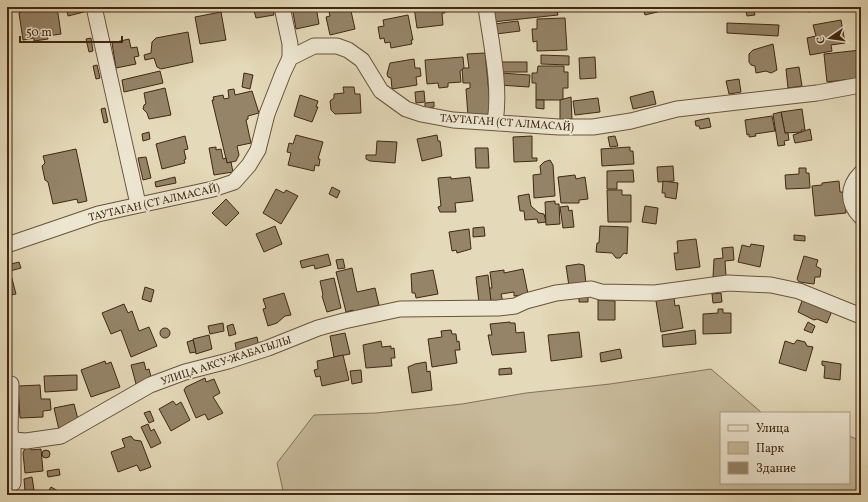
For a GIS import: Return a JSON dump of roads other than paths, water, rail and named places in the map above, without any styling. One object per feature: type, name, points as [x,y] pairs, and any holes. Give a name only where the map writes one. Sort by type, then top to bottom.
[{"type":"street","points":[[94,7],[138,204]]},
{"type":"street","points":[[282,7],[290,44],[290,58]]},
{"type":"street","points":[[486,7],[495,80],[497,113],[495,122]]},
{"type":"street","name":"ТАУТАГАН (СТ АЛМАСАЙ)","points":[[7,245],[98,214],[138,204],[213,189],[234,182],[249,165],[258,150],[267,114],[290,58],[314,46],[337,46],[348,50],[362,60],[381,91],[406,109],[421,114],[453,120],[593,127],[631,121],[677,109],[817,93],[861,85]]},
{"type":"street","points":[[861,173],[851,187],[849,196],[853,207],[861,217]]},
{"type":"street","name":"УЛИЦА АКСУ-ЖАБАГЫЛЫ","points":[[10,435],[26,442],[61,436],[150,385],[185,372],[228,361],[268,348],[331,324],[400,309],[498,308],[515,306],[526,301],[556,294],[591,289],[601,292],[655,293],[728,283],[771,285],[799,291],[861,316]]},
{"type":"street","points":[[11,384],[9,402],[13,483]]}]
